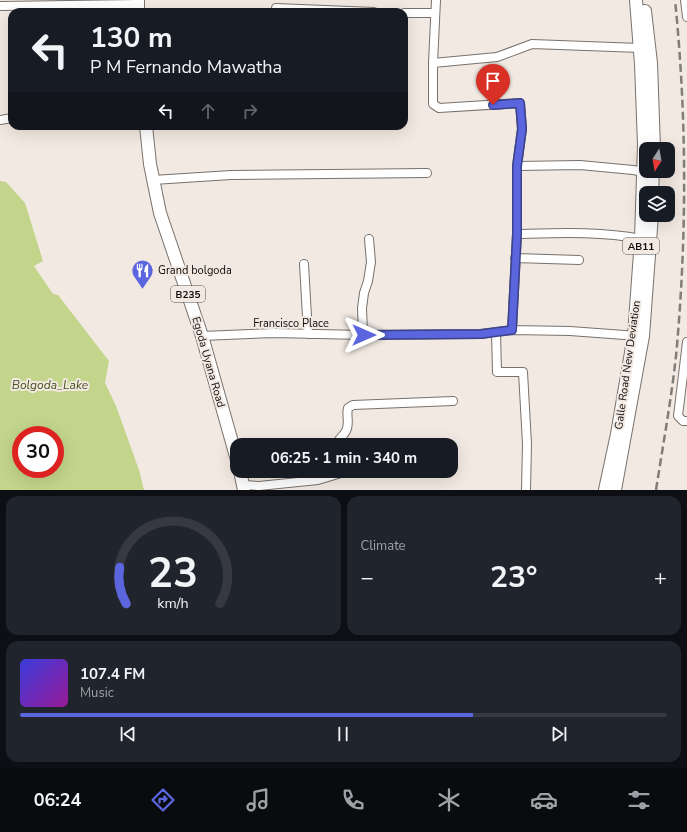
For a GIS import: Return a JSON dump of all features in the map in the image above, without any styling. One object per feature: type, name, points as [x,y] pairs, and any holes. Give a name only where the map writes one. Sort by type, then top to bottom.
[{"type":"main road","name":"Galle Road New Deviation","points":[[636,0],[640,48],[644,142]]},
{"type":"main road","points":[[644,0],[651,63],[654,142]]},
{"type":"main road","name":"Egoda Uyana Road","points":[[147,130],[153,180],[160,213],[202,336],[231,438]]},
{"type":"main road","name":"Galle Road New Deviation","points":[[605,490],[638,336],[642,239],[648,178]]},
{"type":"main road","name":"Galle Road New Deviation","points":[[615,490],[638,336],[651,222]]},
{"type":"street","points":[[436,0],[433,62],[433,104],[439,108],[520,103],[522,129],[517,166],[517,234],[512,330]]},
{"type":"street","points":[[685,0],[687,17]]},
{"type":"street","points":[[0,6],[138,5]]},
{"type":"street","points":[[408,13],[435,13]]},
{"type":"street","points":[[433,62],[497,57],[532,44],[640,48]]},
{"type":"street","points":[[517,166],[580,165],[639,171]]},
{"type":"street","points":[[153,180],[231,175],[426,173]]},
{"type":"street","points":[[517,234],[571,232],[597,233],[642,239]]},
{"type":"street","points":[[364,335],[362,308],[371,262],[370,239]]},
{"type":"street","points":[[516,258],[579,260]]},
{"type":"street","points":[[304,264],[308,334]]},
{"type":"street","name":"Francisco Place","points":[[202,336],[274,333],[364,335],[481,334],[512,330],[570,331],[638,336]]},
{"type":"street","points":[[496,333],[497,372],[523,372],[527,444],[526,490]]},
{"type":"street","points":[[687,342],[678,416],[683,421],[687,420]]},
{"type":"street","points":[[340,438],[346,431],[346,413],[348,408],[353,405],[453,401]]},
{"type":"street","points":[[244,487],[318,480],[323,478]]},
{"type":"water","name":"Bolgoda_Lake","points":[[0,181],[6,182],[25,203],[43,261],[34,266],[53,294],[58,295],[109,361],[105,383],[116,406],[139,470],[144,490],[0,490]]},
{"type":"railway","points":[[656,490],[676,356],[680,312],[684,223],[682,89],[675,0]]},
{"type":"place","name":"Grand bolgoda","points":[[142,290]]},
{"type":"route","points":[[364,335],[481,334],[512,330],[517,234],[517,166],[522,129],[520,103],[493,105]]}]
